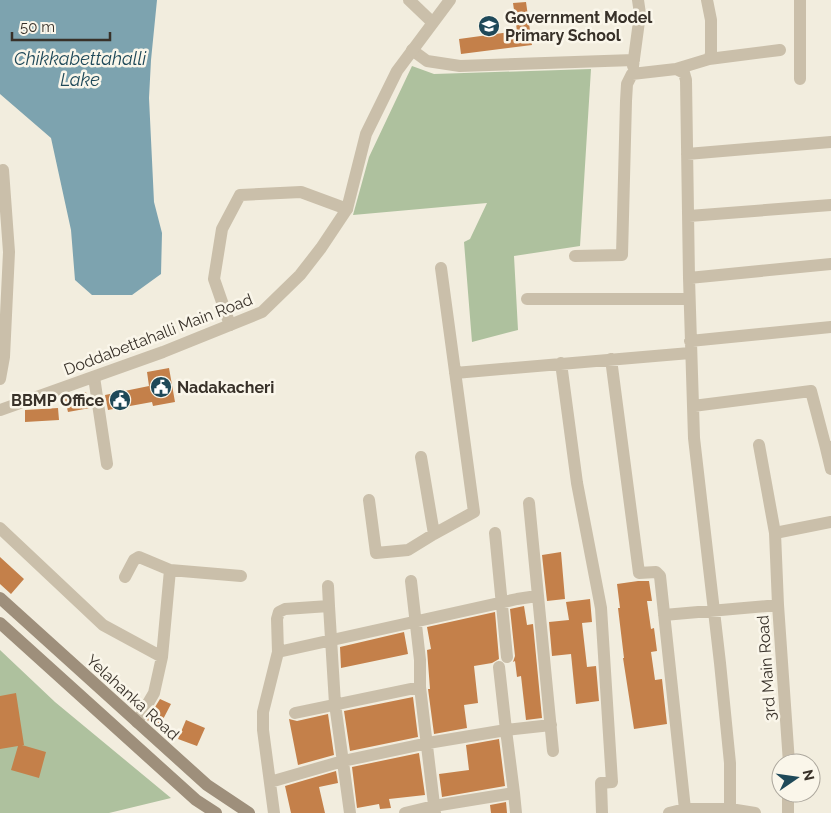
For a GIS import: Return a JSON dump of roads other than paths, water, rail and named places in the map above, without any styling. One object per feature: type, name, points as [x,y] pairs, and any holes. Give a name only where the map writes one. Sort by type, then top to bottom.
[{"type":"main road","name":"Yelahanka Road","points":[[0,598],[207,785],[249,813]]},
{"type":"main road","points":[[0,623],[196,800],[216,813]]},
{"type":"street","points":[[409,0],[432,22]]},
{"type":"street","name":"Doddabettahalli Main Road","points":[[0,410],[94,377],[262,312],[322,248],[347,209],[366,134],[397,71],[450,0]]},
{"type":"street","points":[[574,256],[622,255],[626,101],[628,84],[632,74],[640,14],[638,0]]},
{"type":"street","points":[[707,0],[711,20],[712,54],[709,59]]},
{"type":"street","points":[[800,0],[800,79]]},
{"type":"street","points":[[412,50],[427,61],[460,66],[634,60]]},
{"type":"street","points":[[632,74],[676,69],[709,59],[780,50]]},
{"type":"street","points":[[676,69],[684,73],[686,80],[692,406],[730,763],[730,809]]},
{"type":"street","points":[[687,154],[831,142]]},
{"type":"street","points":[[0,379],[4,357],[9,252],[3,170]]},
{"type":"street","points":[[230,325],[214,280],[222,229],[240,195],[301,192],[347,209]]},
{"type":"street","points":[[689,216],[831,205]]},
{"type":"street","points":[[689,278],[831,264]]},
{"type":"street","points":[[369,500],[376,553],[408,550],[474,512],[441,268]]},
{"type":"street","points":[[527,299],[689,299]]},
{"type":"street","points":[[455,373],[611,359],[831,327]]},
{"type":"street","points":[[611,359],[639,573],[656,572],[659,574],[685,811]]},
{"type":"street","points":[[561,363],[577,483],[601,608],[612,782],[600,783],[602,813]]},
{"type":"street","points":[[94,377],[107,464]]},
{"type":"street","points":[[692,406],[811,391],[829,448],[831,469]]},
{"type":"street","points":[[759,445],[775,533],[778,605]]},
{"type":"street","points":[[421,457],[434,534]]},
{"type":"street","points":[[529,503],[553,751]]},
{"type":"street","points":[[775,533],[831,522]]},
{"type":"street","points":[[0,528],[103,625],[162,657]]},
{"type":"street","points":[[495,533],[503,602],[506,730],[516,813]]},
{"type":"street","points":[[125,577],[134,560],[139,557],[170,570],[241,576]]},
{"type":"street","points":[[137,722],[154,694],[162,657],[170,570]]},
{"type":"street","points":[[411,581],[416,621],[420,687],[428,743],[434,809]]},
{"type":"street","points":[[328,586],[335,704],[350,813]]},
{"type":"street","points":[[278,652],[537,596]]},
{"type":"street","name":"3rd Main Road","points":[[664,615],[778,605],[788,753]]},
{"type":"street","points":[[274,813],[263,730],[263,712],[278,652],[277,620],[279,612],[286,609],[329,606]]},
{"type":"street","points":[[296,713],[420,687]]},
{"type":"street","points":[[270,782],[343,761],[428,743],[550,725]]},
{"type":"street","points":[[405,813],[514,793]]},
{"type":"street","points":[[669,813],[730,809],[755,813]]},
{"type":"water","name":"Chikkabettahalli Lake","points":[[0,0],[157,0],[149,98],[154,202],[162,233],[161,274],[132,295],[92,295],[75,280],[71,230],[51,138],[0,94]]},
{"type":"place","name":"Government Model Primary School","points":[[489,26]]},
{"type":"place","name":"Nadakacheri","points":[[161,387]]},
{"type":"place","name":"BBMP Office","points":[[120,400]]}]
